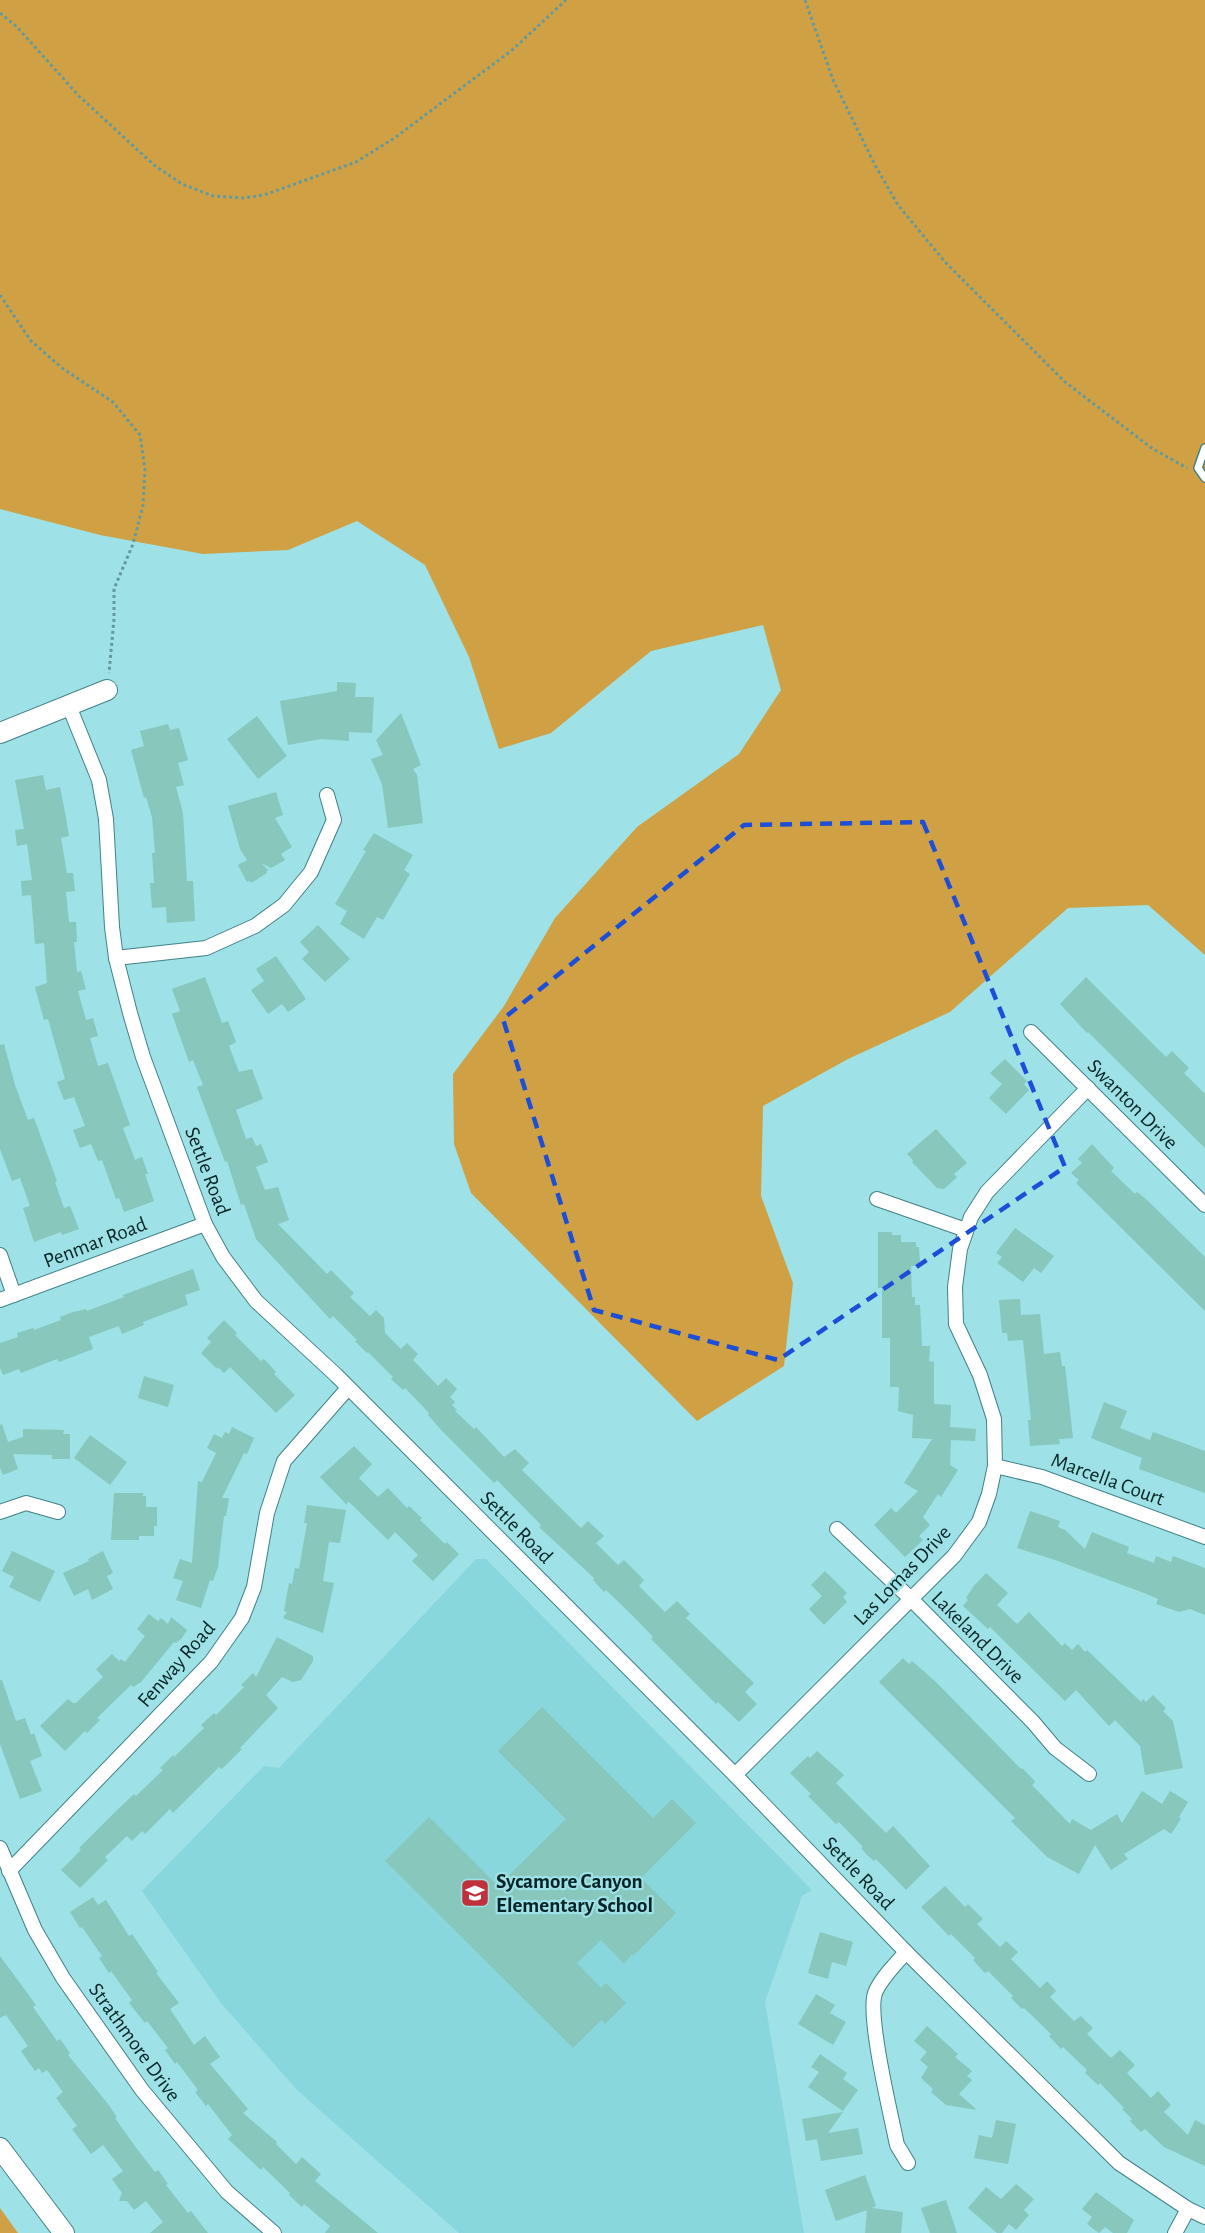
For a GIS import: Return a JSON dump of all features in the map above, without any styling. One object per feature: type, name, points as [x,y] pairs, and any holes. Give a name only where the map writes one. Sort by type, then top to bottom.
[{"type":"street","points":[[0,733],[107,690]]},
{"type":"street","name":"Settle Road","points":[[69,706],[99,780],[106,819],[116,958],[143,1057],[205,1224],[223,1257],[256,1301],[348,1388],[735,1775],[906,1952],[1119,2163],[1188,2209],[1205,2217]]},
{"type":"street","points":[[116,958],[206,948],[255,926],[284,905],[311,872],[334,820],[327,795]]},
{"type":"street","name":"Swanton Drive","points":[[1031,1032],[1205,1205]]},
{"type":"street","name":"Las Lomas Drive","points":[[735,1775],[954,1556],[979,1522],[989,1494],[995,1466],[994,1419],[980,1375],[956,1324],[956,1268],[966,1230],[987,1192],[1088,1088]]},
{"type":"street","points":[[877,1199],[966,1230]]},
{"type":"street","name":"Penmar Road","points":[[0,1300],[205,1224]]},
{"type":"street","points":[[0,1255],[14,1295]]},
{"type":"street","name":"Fenway Road","points":[[9,1871],[211,1662],[242,1618],[254,1587],[267,1513],[284,1461],[348,1388]]},
{"type":"street","name":"Marcella Court","points":[[995,1466],[1042,1477],[1205,1537]]},
{"type":"street","points":[[0,1512],[26,1503],[58,1512]]},
{"type":"street","name":"Lakeland Drive","points":[[837,1528],[1033,1722],[1055,1748],[1089,1774]]},
{"type":"street","name":"Strathmore Drive","points":[[0,1848],[35,1930],[63,1978],[142,2090],[227,2192],[274,2233]]},
{"type":"street","points":[[906,1952],[875,1993],[873,2016],[897,2145],[908,2163]]},
{"type":"street","points":[[0,2148],[64,2233]]},
{"type":"street","points":[[1175,2233],[1188,2209]]},
{"type":"lane","points":[[1203,477],[1198,468],[1205,448]]},
{"type":"path","points":[[0,13],[17,27],[79,96],[154,165],[182,184],[213,196],[244,198],[264,195],[356,162],[393,139],[511,51],[566,0]]},
{"type":"path","points":[[805,0],[833,80],[875,165],[898,205],[945,262],[1065,382],[1153,449],[1203,477]]},
{"type":"path","points":[[0,295],[31,341],[62,368],[112,402],[140,435],[145,469],[143,505],[133,544],[114,589],[114,619],[107,690]]},
{"type":"highlighted area","points":[[923,822],[1065,1167],[778,1360],[594,1310],[503,1019],[744,825]]},
{"type":"shaded area","points":[[0,0],[1205,0],[1205,955],[1148,905],[1068,908],[950,1012],[848,1059],[763,1106],[761,1196],[793,1283],[784,1366],[697,1421],[471,1193],[454,1144],[453,1074],[504,1006],[555,918],[637,827],[739,754],[781,690],[763,625],[651,651],[551,733],[499,749],[469,657],[425,565],[357,521],[288,550],[203,554],[100,535],[0,509]]},
{"type":"shaded area","name":"Sycamore Canyon Elementary School","points":[[476,1559],[486,1559],[812,1890],[802,1896],[765,2002],[804,2233],[459,2233],[297,2090],[221,2003],[142,1891],[264,1766],[279,1768]]},
{"type":"shaded area","points":[[0,2208],[18,2233],[0,2233]]},
{"type":"building","points":[[337,682],[356,683],[355,697],[374,697],[372,733],[349,732],[349,741],[321,739],[288,745],[280,701],[337,691]]},
{"type":"building","points":[[401,713],[421,765],[413,769],[417,775],[423,823],[388,828],[382,784],[371,759],[383,755],[376,740]]},
{"type":"building","points":[[257,716],[287,756],[258,779],[227,739]]},
{"type":"building","points":[[168,724],[170,730],[179,728],[188,760],[178,763],[184,785],[176,787],[183,813],[187,881],[193,881],[195,921],[167,923],[166,907],[152,908],[150,883],[154,883],[152,853],[155,853],[152,817],[146,797],[144,798],[131,750],[144,746],[140,731]]},
{"type":"building","points":[[43,775],[46,790],[60,787],[66,818],[69,836],[61,838],[67,873],[73,873],[75,891],[66,892],[69,922],[76,922],[77,942],[74,942],[77,972],[81,971],[86,989],[78,991],[86,1020],[93,1018],[98,1036],[90,1038],[98,1066],[108,1063],[130,1125],[123,1128],[135,1160],[142,1157],[154,1201],[124,1212],[119,1198],[116,1199],[102,1160],[98,1161],[91,1144],[80,1148],[73,1130],[85,1126],[74,1097],[64,1100],[57,1082],[65,1079],[48,1019],[44,1020],[35,987],[47,983],[44,943],[35,944],[31,895],[22,896],[21,881],[32,880],[27,844],[17,846],[15,830],[24,829],[15,780]]},
{"type":"building","points":[[276,792],[283,815],[275,818],[292,847],[281,854],[285,860],[271,868],[261,863],[268,870],[267,873],[251,883],[247,882],[238,865],[247,860],[240,849],[228,806]]},
{"type":"building","points":[[374,833],[413,855],[404,870],[410,874],[383,920],[377,917],[364,939],[340,924],[347,911],[335,904]]},
{"type":"building","points":[[318,925],[350,959],[325,982],[302,959],[309,952],[300,942]]},
{"type":"building","points":[[276,956],[306,999],[288,1012],[282,1004],[268,1014],[251,990],[264,981],[256,969]]},
{"type":"building","points":[[205,977],[222,1023],[228,1021],[236,1042],[229,1046],[239,1072],[252,1069],[263,1099],[236,1110],[246,1139],[252,1137],[256,1146],[261,1144],[268,1162],[256,1167],[265,1190],[278,1187],[289,1220],[278,1224],[327,1274],[331,1270],[354,1293],[350,1297],[370,1316],[376,1310],[384,1318],[385,1333],[401,1349],[407,1343],[418,1354],[413,1360],[438,1386],[446,1378],[457,1389],[450,1397],[455,1402],[452,1405],[457,1410],[455,1411],[474,1429],[476,1427],[504,1457],[515,1449],[529,1463],[522,1470],[581,1528],[588,1521],[604,1536],[596,1543],[618,1565],[624,1560],[644,1580],[639,1586],[665,1612],[677,1601],[690,1614],[686,1618],[754,1683],[745,1692],[757,1704],[739,1722],[718,1702],[716,1704],[651,1639],[653,1637],[633,1616],[606,1590],[604,1592],[593,1580],[594,1578],[539,1527],[541,1525],[497,1480],[494,1483],[443,1432],[428,1415],[429,1413],[405,1388],[403,1390],[391,1379],[393,1377],[355,1341],[357,1340],[333,1316],[330,1319],[256,1239],[197,1087],[203,1085],[193,1060],[189,1062],[172,1014],[180,1011],[172,989]]},
{"type":"building","points":[[1086,977],[1166,1057],[1172,1051],[1189,1068],[1184,1073],[1205,1094],[1205,1148],[1060,1004]]},
{"type":"building","points":[[4,1044],[15,1085],[28,1120],[34,1118],[57,1181],[55,1182],[64,1208],[70,1206],[79,1229],[62,1235],[61,1232],[34,1242],[23,1208],[30,1206],[20,1178],[12,1181],[0,1149],[0,1045]]},
{"type":"building","points":[[1005,1059],[1027,1081],[1024,1084],[1029,1090],[1006,1114],[989,1098],[1002,1084],[990,1073]]},
{"type":"building","points":[[936,1129],[967,1163],[954,1174],[957,1177],[944,1189],[937,1188],[907,1154]]},
{"type":"building","points":[[1092,1144],[1114,1168],[1111,1171],[1135,1194],[1137,1192],[1147,1200],[1205,1257],[1205,1311],[1076,1183],[1079,1180],[1071,1173],[1082,1163],[1078,1159]]},
{"type":"building","points":[[1015,1228],[1054,1256],[1041,1273],[1034,1268],[1023,1282],[997,1263],[1002,1257],[996,1253]]},
{"type":"building","points":[[878,1232],[892,1232],[892,1235],[901,1235],[901,1242],[916,1242],[916,1247],[919,1247],[920,1266],[911,1266],[912,1297],[915,1297],[915,1305],[920,1305],[922,1346],[930,1346],[929,1361],[934,1362],[934,1404],[951,1405],[950,1427],[976,1429],[975,1441],[951,1440],[950,1465],[958,1470],[941,1497],[938,1494],[923,1517],[930,1525],[919,1536],[923,1540],[905,1557],[874,1525],[891,1508],[896,1513],[918,1491],[904,1483],[932,1439],[912,1438],[913,1415],[898,1411],[899,1387],[890,1387],[890,1338],[882,1338],[882,1288],[878,1288]]},
{"type":"building","points":[[193,1269],[200,1290],[185,1295],[188,1305],[143,1322],[144,1325],[122,1334],[119,1326],[89,1337],[93,1349],[59,1362],[57,1359],[21,1373],[19,1369],[3,1375],[0,1368],[0,1343],[18,1337],[17,1333],[33,1328],[34,1330],[61,1320],[60,1317],[73,1312],[86,1309],[87,1311]]},
{"type":"building","points":[[1020,1299],[1021,1315],[1040,1314],[1044,1354],[1060,1352],[1062,1366],[1065,1366],[1073,1438],[1059,1439],[1060,1444],[1030,1446],[1028,1420],[1031,1420],[1023,1340],[1008,1341],[1007,1333],[1002,1333],[999,1300]]},
{"type":"building","points":[[224,1320],[237,1333],[235,1335],[261,1361],[264,1359],[276,1372],[274,1374],[295,1395],[276,1413],[230,1367],[224,1373],[201,1353],[211,1342],[207,1338]]},
{"type":"building","points":[[144,1376],[174,1385],[168,1407],[138,1398]]},
{"type":"building","points":[[1104,1402],[1127,1411],[1120,1428],[1150,1440],[1153,1432],[1205,1451],[1205,1493],[1139,1469],[1142,1458],[1091,1438]]},
{"type":"building","points":[[2,1424],[8,1442],[23,1437],[23,1429],[64,1430],[63,1434],[70,1434],[70,1459],[52,1459],[52,1455],[13,1454],[18,1469],[3,1475],[0,1468],[0,1425]]},
{"type":"building","points":[[232,1427],[254,1438],[222,1498],[229,1498],[226,1516],[224,1516],[218,1567],[213,1581],[210,1580],[201,1608],[176,1600],[183,1581],[173,1578],[180,1559],[192,1563],[198,1481],[202,1482],[216,1453],[207,1448],[214,1434],[222,1438],[225,1432],[229,1434]]},
{"type":"building","points":[[90,1435],[127,1462],[110,1485],[74,1458]]},
{"type":"building","points":[[354,1446],[372,1464],[359,1478],[378,1497],[388,1488],[407,1508],[409,1506],[422,1518],[420,1520],[445,1544],[447,1542],[459,1554],[433,1581],[412,1561],[418,1555],[395,1532],[388,1540],[348,1501],[347,1505],[320,1477]]},
{"type":"building","points":[[114,1493],[143,1493],[143,1496],[146,1496],[146,1507],[157,1507],[157,1526],[154,1526],[154,1536],[139,1536],[139,1540],[111,1540]]},
{"type":"building","points":[[307,1505],[346,1510],[340,1543],[329,1542],[323,1581],[334,1583],[323,1633],[283,1618],[287,1612],[284,1611],[289,1583],[292,1584],[295,1568],[299,1569],[307,1523],[304,1523]]},
{"type":"building","points":[[1030,1511],[1060,1521],[1058,1527],[1065,1530],[1085,1549],[1092,1532],[1129,1547],[1127,1553],[1154,1563],[1156,1556],[1171,1562],[1173,1556],[1205,1568],[1205,1615],[1190,1609],[1179,1612],[1156,1604],[1158,1599],[1144,1593],[1017,1548]]},
{"type":"building","points":[[12,1551],[55,1571],[40,1602],[9,1587],[14,1577],[2,1571]]},
{"type":"building","points":[[103,1551],[113,1573],[107,1576],[113,1589],[92,1600],[88,1589],[74,1596],[63,1573],[89,1561],[88,1559]]},
{"type":"building","points":[[825,1571],[847,1593],[843,1597],[847,1602],[824,1625],[809,1609],[822,1596],[811,1585]]},
{"type":"building","points":[[986,1573],[1008,1593],[997,1605],[1017,1624],[1029,1612],[1062,1646],[1065,1643],[1072,1650],[1078,1644],[1085,1652],[1087,1650],[1141,1702],[1143,1699],[1146,1702],[1153,1695],[1166,1708],[1163,1711],[1173,1721],[1183,1768],[1145,1775],[1140,1746],[1115,1720],[1109,1726],[1076,1690],[1065,1701],[990,1627],[988,1629],[963,1606],[973,1587]]},
{"type":"building","points":[[149,1614],[158,1621],[161,1618],[168,1624],[171,1617],[187,1630],[141,1682],[133,1687],[131,1685],[97,1718],[100,1720],[87,1733],[85,1731],[65,1751],[40,1726],[68,1699],[76,1703],[103,1677],[96,1669],[112,1654],[119,1661],[121,1659],[125,1662],[145,1636],[137,1629]]},
{"type":"building","points":[[277,1637],[313,1656],[313,1661],[301,1680],[293,1682],[282,1677],[266,1695],[278,1708],[240,1748],[242,1749],[222,1769],[219,1767],[173,1813],[170,1809],[145,1834],[142,1831],[132,1841],[127,1836],[105,1857],[108,1860],[80,1888],[61,1870],[81,1850],[79,1848],[115,1812],[134,1794],[136,1796],[163,1770],[160,1768],[173,1755],[174,1757],[204,1728],[201,1725],[214,1713],[216,1715],[244,1687],[241,1685],[253,1673],[256,1677]]},
{"type":"building","points":[[903,1658],[909,1664],[912,1661],[936,1682],[1033,1779],[1035,1782],[1032,1785],[1070,1824],[1072,1819],[1091,1830],[1117,1814],[1122,1823],[1142,1791],[1162,1804],[1170,1791],[1188,1802],[1179,1817],[1181,1819],[1171,1834],[1164,1829],[1124,1854],[1128,1859],[1111,1870],[1095,1845],[1079,1874],[1047,1857],[1011,1821],[1015,1818],[879,1682]]},
{"type":"building","points":[[0,1680],[2,1680],[16,1721],[25,1718],[31,1735],[34,1733],[42,1756],[30,1761],[42,1791],[20,1799],[0,1744]]},
{"type":"building","points":[[542,1707],[653,1818],[672,1799],[696,1823],[641,1878],[676,1913],[624,1964],[601,1940],[577,1963],[601,1988],[606,1983],[626,2003],[605,2024],[601,2020],[573,2048],[385,1861],[429,1817],[498,1886],[566,1819],[498,1751]]},
{"type":"building","points":[[817,1751],[844,1775],[836,1783],[886,1833],[893,1826],[930,1866],[906,1890],[876,1859],[874,1861],[867,1855],[861,1848],[863,1847],[839,1822],[836,1824],[808,1796],[811,1794],[790,1773],[808,1756],[810,1758]]},
{"type":"building","points":[[945,1886],[965,1907],[968,1904],[983,1919],[977,1924],[1000,1947],[1006,1941],[1018,1952],[1011,1959],[1040,1988],[1047,1981],[1056,1991],[1050,1997],[1074,2021],[1081,2016],[1093,2028],[1087,2034],[1111,2058],[1120,2050],[1135,2065],[1127,2073],[1151,2098],[1158,2091],[1171,2105],[1164,2112],[1188,2135],[1195,2120],[1205,2125],[1205,2166],[1164,2147],[1145,2129],[1141,2132],[1130,2121],[1132,2119],[1122,2109],[1124,2108],[1100,2083],[1098,2085],[1085,2073],[1087,2070],[1063,2047],[1061,2049],[1049,2036],[1051,2034],[1011,1998],[1013,1996],[988,1971],[985,1973],[973,1960],[975,1958],[951,1934],[949,1936],[921,1907]]},
{"type":"building","points":[[93,1897],[98,1905],[106,1900],[129,1936],[132,1934],[158,1972],[156,1973],[179,2003],[170,2009],[194,2045],[205,2036],[220,2057],[210,2064],[248,2109],[243,2113],[277,2142],[276,2144],[296,2164],[302,2157],[321,2174],[315,2181],[378,2233],[325,2233],[330,2226],[304,2204],[302,2207],[263,2167],[261,2170],[228,2139],[232,2135],[208,2104],[206,2106],[195,2092],[198,2090],[177,2062],[175,2064],[165,2050],[168,2048],[147,2021],[145,2023],[129,2003],[132,2000],[111,1971],[109,1973],[99,1958],[102,1956],[70,1912]]},
{"type":"building","points":[[820,1932],[853,1942],[846,1966],[832,1962],[828,1979],[808,1973]]},
{"type":"building","points":[[0,1956],[36,2005],[33,2007],[57,2041],[60,2039],[70,2053],[68,2055],[108,2104],[137,2149],[155,2172],[158,2170],[168,2184],[166,2185],[188,2213],[191,2211],[208,2233],[150,2233],[163,2222],[146,2201],[134,2210],[127,2201],[119,2201],[122,2193],[112,2179],[123,2171],[103,2145],[91,2154],[72,2129],[77,2126],[56,2098],[63,2092],[47,2070],[42,2073],[39,2068],[35,2071],[21,2051],[28,2046],[6,2015],[0,2018]]},
{"type":"building","points":[[816,1994],[835,2005],[830,2013],[846,2022],[833,2045],[798,2024]]},
{"type":"building","points":[[927,2026],[958,2054],[955,2057],[972,2071],[967,2076],[972,2080],[959,2094],[977,2110],[946,2105],[931,2092],[933,2089],[921,2078],[928,2067],[920,2060],[927,2052],[914,2041]]},
{"type":"building","points":[[820,2054],[847,2073],[843,2079],[858,2090],[843,2111],[808,2087],[819,2072],[811,2067]]},
{"type":"building","points":[[843,2112],[828,2133],[858,2128],[863,2154],[821,2161],[817,2139],[806,2141],[802,2119]]},
{"type":"building","points":[[996,2120],[1016,2124],[1008,2164],[974,2158],[979,2135],[992,2138]]},
{"type":"building","points":[[865,2175],[876,2206],[872,2208],[903,2212],[901,2233],[865,2233],[867,2210],[836,2221],[825,2190]]},
{"type":"building","points":[[1016,2184],[1034,2199],[1024,2210],[1029,2215],[1016,2230],[1009,2224],[1002,2233],[997,2233],[968,2208],[986,2187],[1001,2199]]},
{"type":"building","points":[[1096,2192],[1134,2220],[1127,2233],[1113,2233],[1105,2227],[1099,2233],[1087,2224],[1092,2217],[1082,2209]]},
{"type":"building","points":[[946,2200],[957,2233],[930,2233],[921,2208]]},
{"type":"place","name":"Sycamore Canyon Elementary School","points":[[475,1893]]}]
